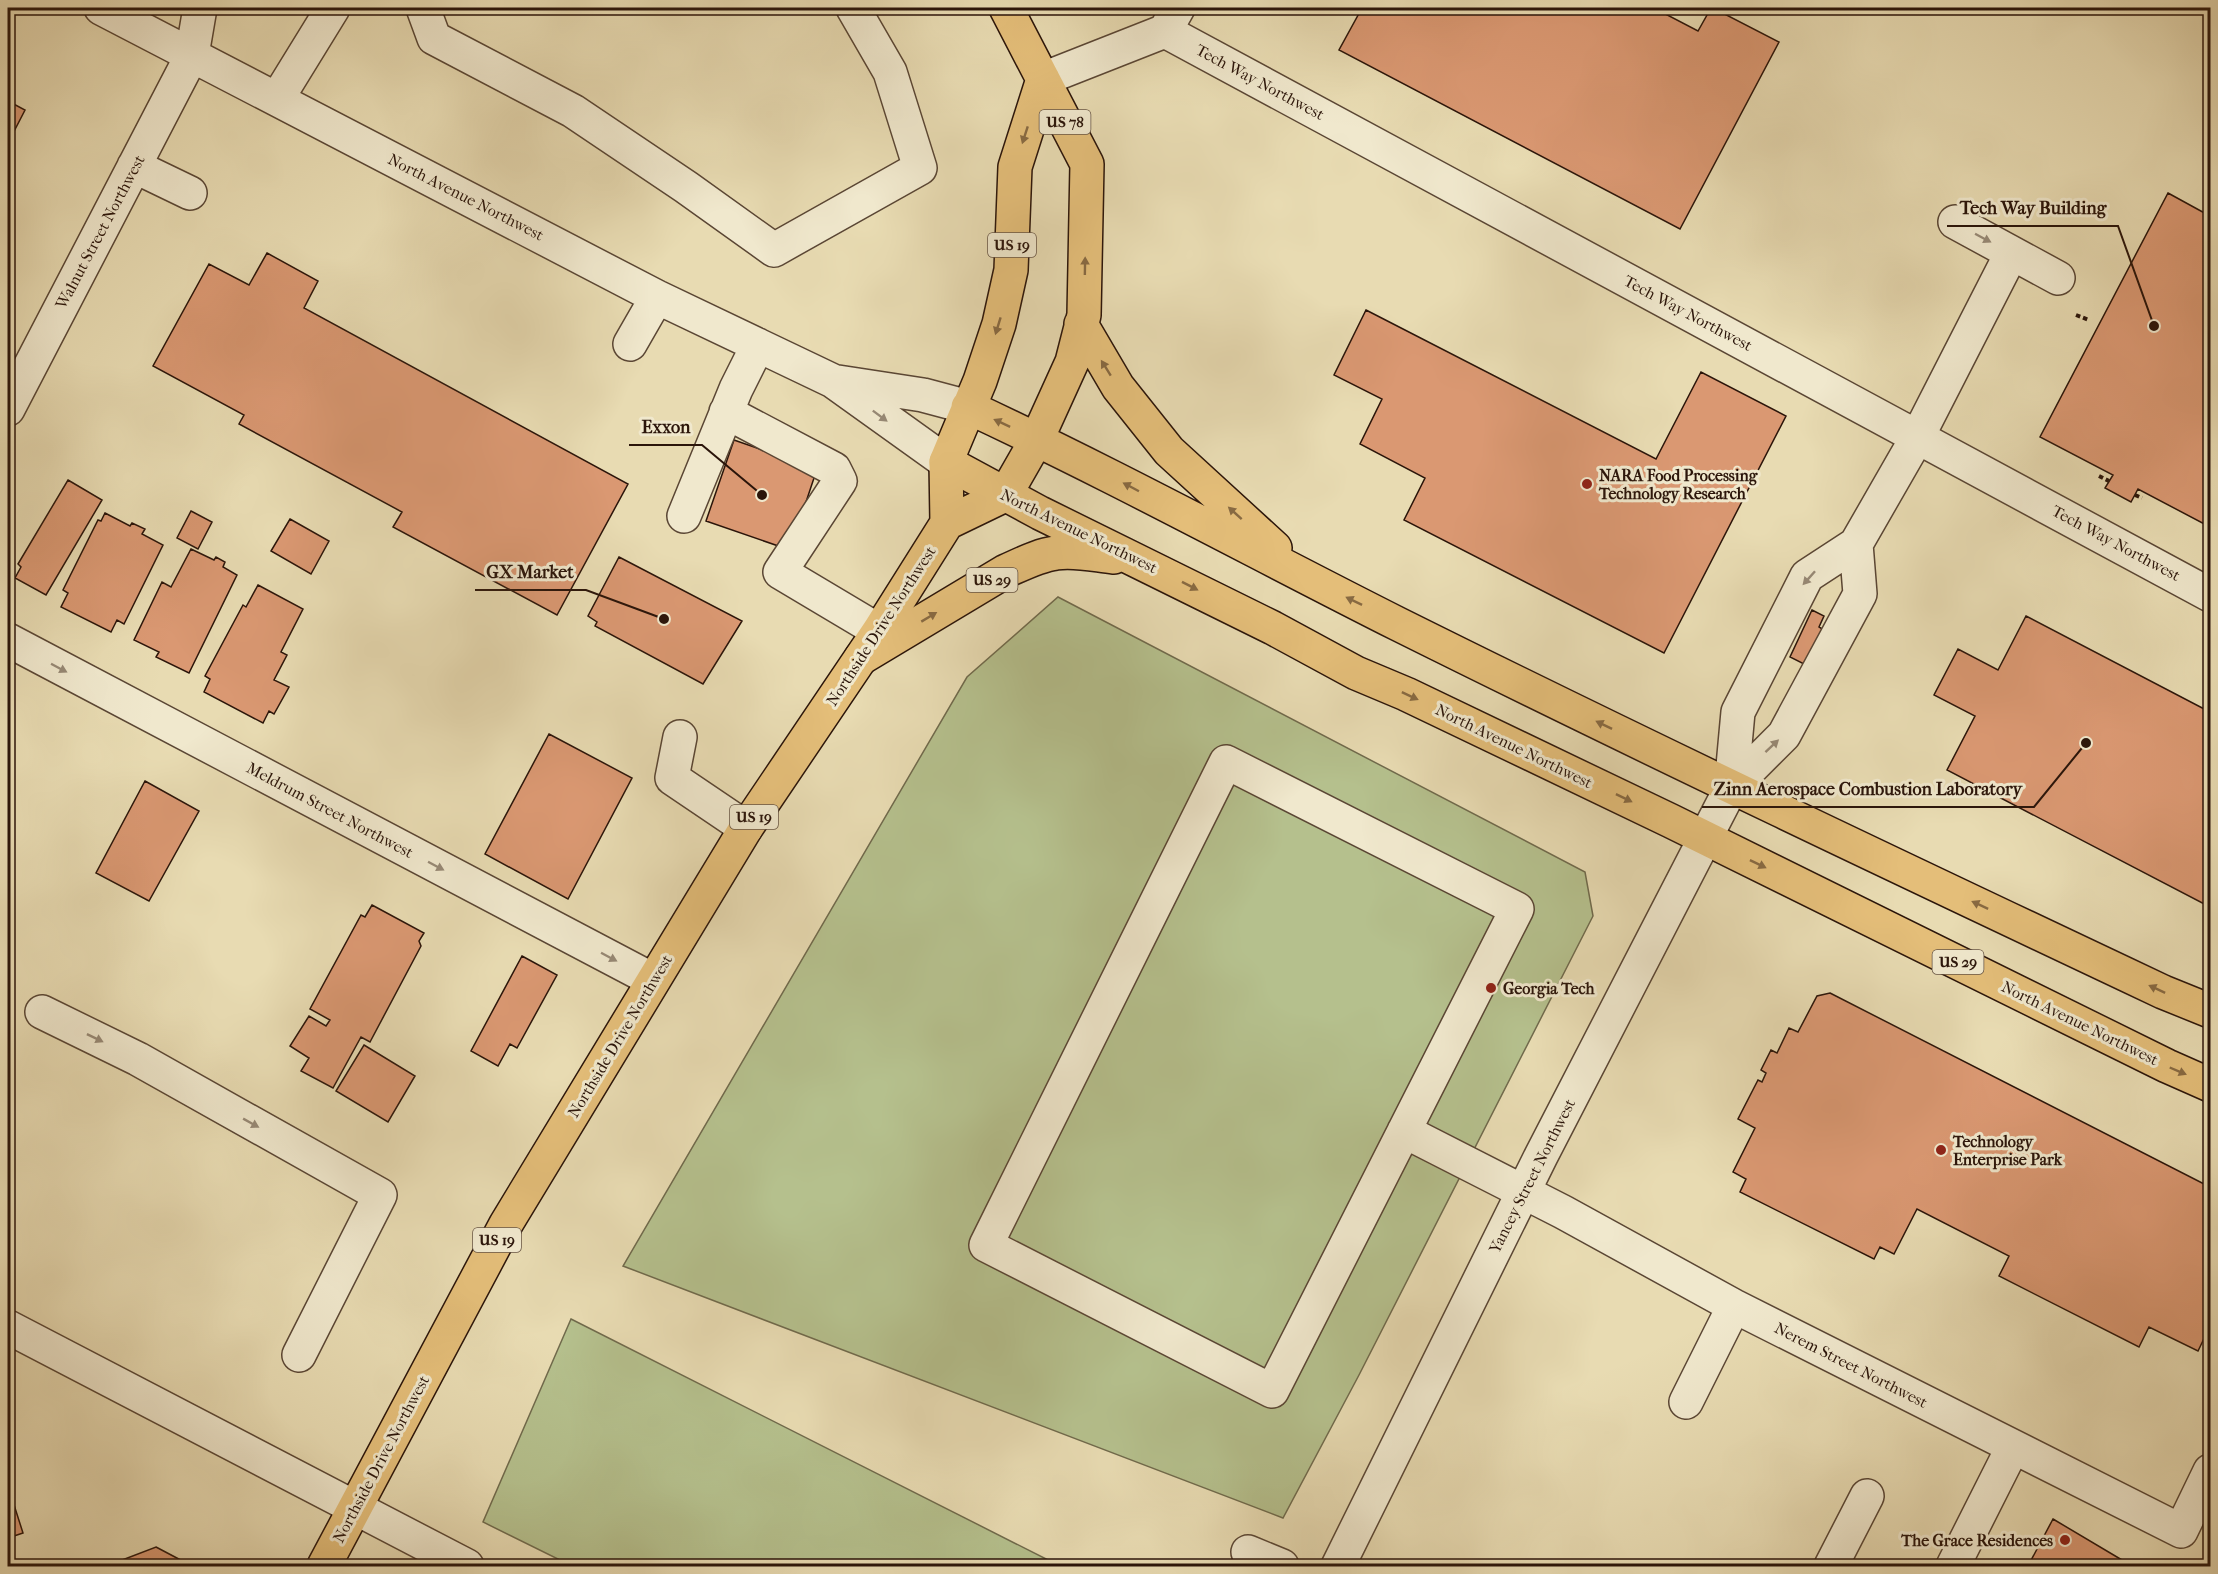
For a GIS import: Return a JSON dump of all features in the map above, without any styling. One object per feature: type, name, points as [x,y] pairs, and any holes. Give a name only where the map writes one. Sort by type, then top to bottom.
[{"type":"main road","points":[[1006,8],[1043,79]]},
{"type":"main road","name":"US 78","points":[[1043,79],[1087,164],[1082,324]]},
{"type":"main road","name":"US 19","points":[[947,524],[946,462],[999,324],[1011,270],[1015,167],[1043,79]]},
{"type":"main road","points":[[947,524],[1005,495],[1037,439],[1072,362],[1082,324]]},
{"type":"main road","points":[[1082,324],[1118,387],[1169,452],[1311,580]]},
{"type":"main road","name":"North Avenue Northwest","points":[[968,408],[1037,439],[1311,580],[1731,788],[2163,992],[2211,1011]]},
{"type":"main road","name":"North Avenue Northwest","points":[[946,462],[1005,495],[1356,673],[1406,694],[1706,838],[2167,1066],[2211,1084]]},
{"type":"main road","name":"Northside Drive Northwest","points":[[324,1566],[506,1224],[746,828],[879,631],[947,524]]},
{"type":"main road","name":"US 29","points":[[861,658],[1006,571],[1031,560],[1055,553],[1081,553],[1137,560]]},
{"type":"street","name":"North Avenue Northwest","points":[[101,8],[657,297],[833,381],[946,462]]},
{"type":"street","name":"Walnut Street Northwest","points":[[8,409],[192,55],[200,8]]},
{"type":"street","points":[[277,99],[333,8]]},
{"type":"street","points":[[423,8],[434,38],[573,111],[687,187],[774,250],[920,168],[890,72],[853,8]]},
{"type":"street","points":[[1043,79],[1171,20]]},
{"type":"street","name":"Tech Way Northwest","points":[[1171,20],[1918,436],[2211,595]]},
{"type":"street","points":[[134,166],[190,193]]},
{"type":"street","points":[[1955,222],[2010,256],[2058,278]]},
{"type":"street","points":[[1731,788],[1738,712],[1807,576],[1856,544],[1918,436],[2010,256]]},
{"type":"street","points":[[630,344],[657,297]]},
{"type":"street","points":[[684,516],[726,412],[758,345]]},
{"type":"street","name":"North Avenue Northwest","points":[[833,381],[923,396],[968,408]]},
{"type":"street","points":[[726,412],[834,469],[840,481],[780,572],[879,631]]},
{"type":"street","points":[[1731,788],[1784,735],[1860,594],[1856,544]]},
{"type":"street","name":"Meldrum Street Northwest","points":[[8,640],[653,980]]},
{"type":"street","points":[[680,737],[672,778],[746,828]]},
{"type":"street","points":[[1226,762],[1517,909],[1404,1131],[1272,1391],[986,1245],[1226,762]]},
{"type":"street","name":"Yancey Street Northwest","points":[[1338,1566],[1524,1191],[1731,788]]},
{"type":"street","points":[[42,1012],[138,1059],[380,1195],[299,1355]]},
{"type":"street","name":"Nerem Street Northwest","points":[[1404,1131],[1524,1191],[1734,1306],[2181,1531],[2211,1471]]},
{"type":"street","points":[[1686,1402],[1734,1306]]},
{"type":"street","points":[[8,1327],[467,1566]]},
{"type":"street","points":[[1953,1566],[2013,1447]]},
{"type":"street","points":[[1831,1566],[1867,1496]]},
{"type":"street","points":[[1248,1552],[1282,1566]]},
{"type":"path","points":[[2076,315],[2089,320]]},
{"type":"path","points":[[2099,476],[2109,481]]},
{"type":"path","points":[[2135,495],[2142,498]]},
{"type":"green space","points":[[1058,597],[1585,872],[1593,916],[1359,1375],[1283,1518],[623,1266],[967,677]]},
{"type":"green space","points":[[571,1319],[1060,1566],[572,1566],[483,1522]]},
{"type":"building","points":[[1362,8],[1654,8],[1698,31],[1713,8],[1779,42],[1680,229],[1339,50]]},
{"type":"building","points":[[8,101],[25,110],[8,143]]},
{"type":"building","points":[[2168,193],[2210,216],[2210,527],[2138,489],[2131,502],[2105,488],[2113,475],[2040,437]]},
{"type":"building","points":[[267,253],[318,281],[304,308],[628,484],[557,615],[393,527],[402,512],[239,424],[244,415],[153,366],[209,264],[249,285]]},
{"type":"building","name":"NARA Food Processing Technology Research","points":[[1366,310],[1656,459],[1701,372],[1786,416],[1664,653],[1404,520],[1425,478],[1360,444],[1382,399],[1334,375]]},
{"type":"building","points":[[734,440],[817,469],[790,550],[706,521]]},
{"type":"building","points":[[68,480],[102,500],[46,595],[15,578],[21,567],[18,564]]},
{"type":"building","points":[[191,511],[212,522],[198,549],[177,538]]},
{"type":"building","points":[[105,513],[130,526],[132,523],[145,529],[142,534],[163,545],[124,624],[117,620],[111,632],[61,607],[68,593],[63,590],[98,520],[101,521]]},
{"type":"building","points":[[290,519],[329,541],[311,574],[271,551]]},
{"type":"building","points":[[191,549],[214,560],[216,557],[225,562],[223,567],[237,575],[189,673],[156,657],[159,652],[134,640],[162,582],[171,587]]},
{"type":"building","points":[[619,557],[742,621],[703,684],[595,626],[597,622],[588,616]]},
{"type":"building","points":[[258,585],[303,609],[281,652],[287,655],[274,680],[289,687],[274,714],[269,711],[263,723],[204,692],[210,679],[205,676],[243,605],[246,607]]},
{"type":"building","points":[[1812,610],[1824,616],[1819,627],[1824,630],[1806,665],[1790,657]]},
{"type":"building","points":[[2026,616],[2210,712],[2210,907],[1947,770],[1975,716],[1934,695],[1958,649],[1998,670]]},
{"type":"building","points":[[549,734],[632,778],[568,899],[485,854]]},
{"type":"building","points":[[145,781],[199,811],[149,901],[96,873]]},
{"type":"building","points":[[372,905],[424,933],[419,941],[421,946],[370,1042],[361,1037],[333,1088],[301,1071],[309,1058],[290,1046],[309,1016],[326,1026],[330,1020],[310,1009],[361,915],[365,917]]},
{"type":"building","points":[[522,956],[557,975],[517,1048],[510,1044],[498,1066],[471,1051]]},
{"type":"building","name":"Technology Enterprise Park","points":[[1830,993],[2210,1187],[2210,1326],[2198,1351],[2149,1327],[2139,1347],[1999,1276],[2009,1256],[1917,1209],[1894,1254],[1880,1247],[1874,1259],[1740,1192],[1746,1179],[1733,1172],[1755,1128],[1738,1119],[1758,1080],[1762,1082],[1766,1073],[1761,1070],[1771,1050],[1777,1053],[1789,1028],[1798,1032],[1817,996]]},
{"type":"building","points":[[364,1045],[415,1076],[388,1122],[336,1091]]},
{"type":"building","points":[[8,1486],[23,1533],[8,1538]]},
{"type":"building","name":"The Grace Residences","points":[[2053,1519],[2122,1560],[2134,1566],[2028,1566]]},
{"type":"building","points":[[8,1538],[17,1566],[8,1566]]},
{"type":"building","points":[[156,1547],[192,1566],[101,1566],[117,1562]]},
{"type":"place","name":"Tech Way Building","points":[[2154,326]]},
{"type":"place","name":"NARA Food Processing Technology Research","points":[[1587,484]]},
{"type":"place","name":"Exxon","points":[[762,495]]},
{"type":"place","name":"GX Market","points":[[664,619]]},
{"type":"place","name":"Zinn Aerospace Combustion Laboratory","points":[[2086,743]]},
{"type":"place","name":"Georgia Tech","points":[[1491,988]]},
{"type":"place","name":"Technology Enterprise Park","points":[[1941,1150]]},
{"type":"place","name":"The Grace Residences","points":[[2065,1540]]}]
